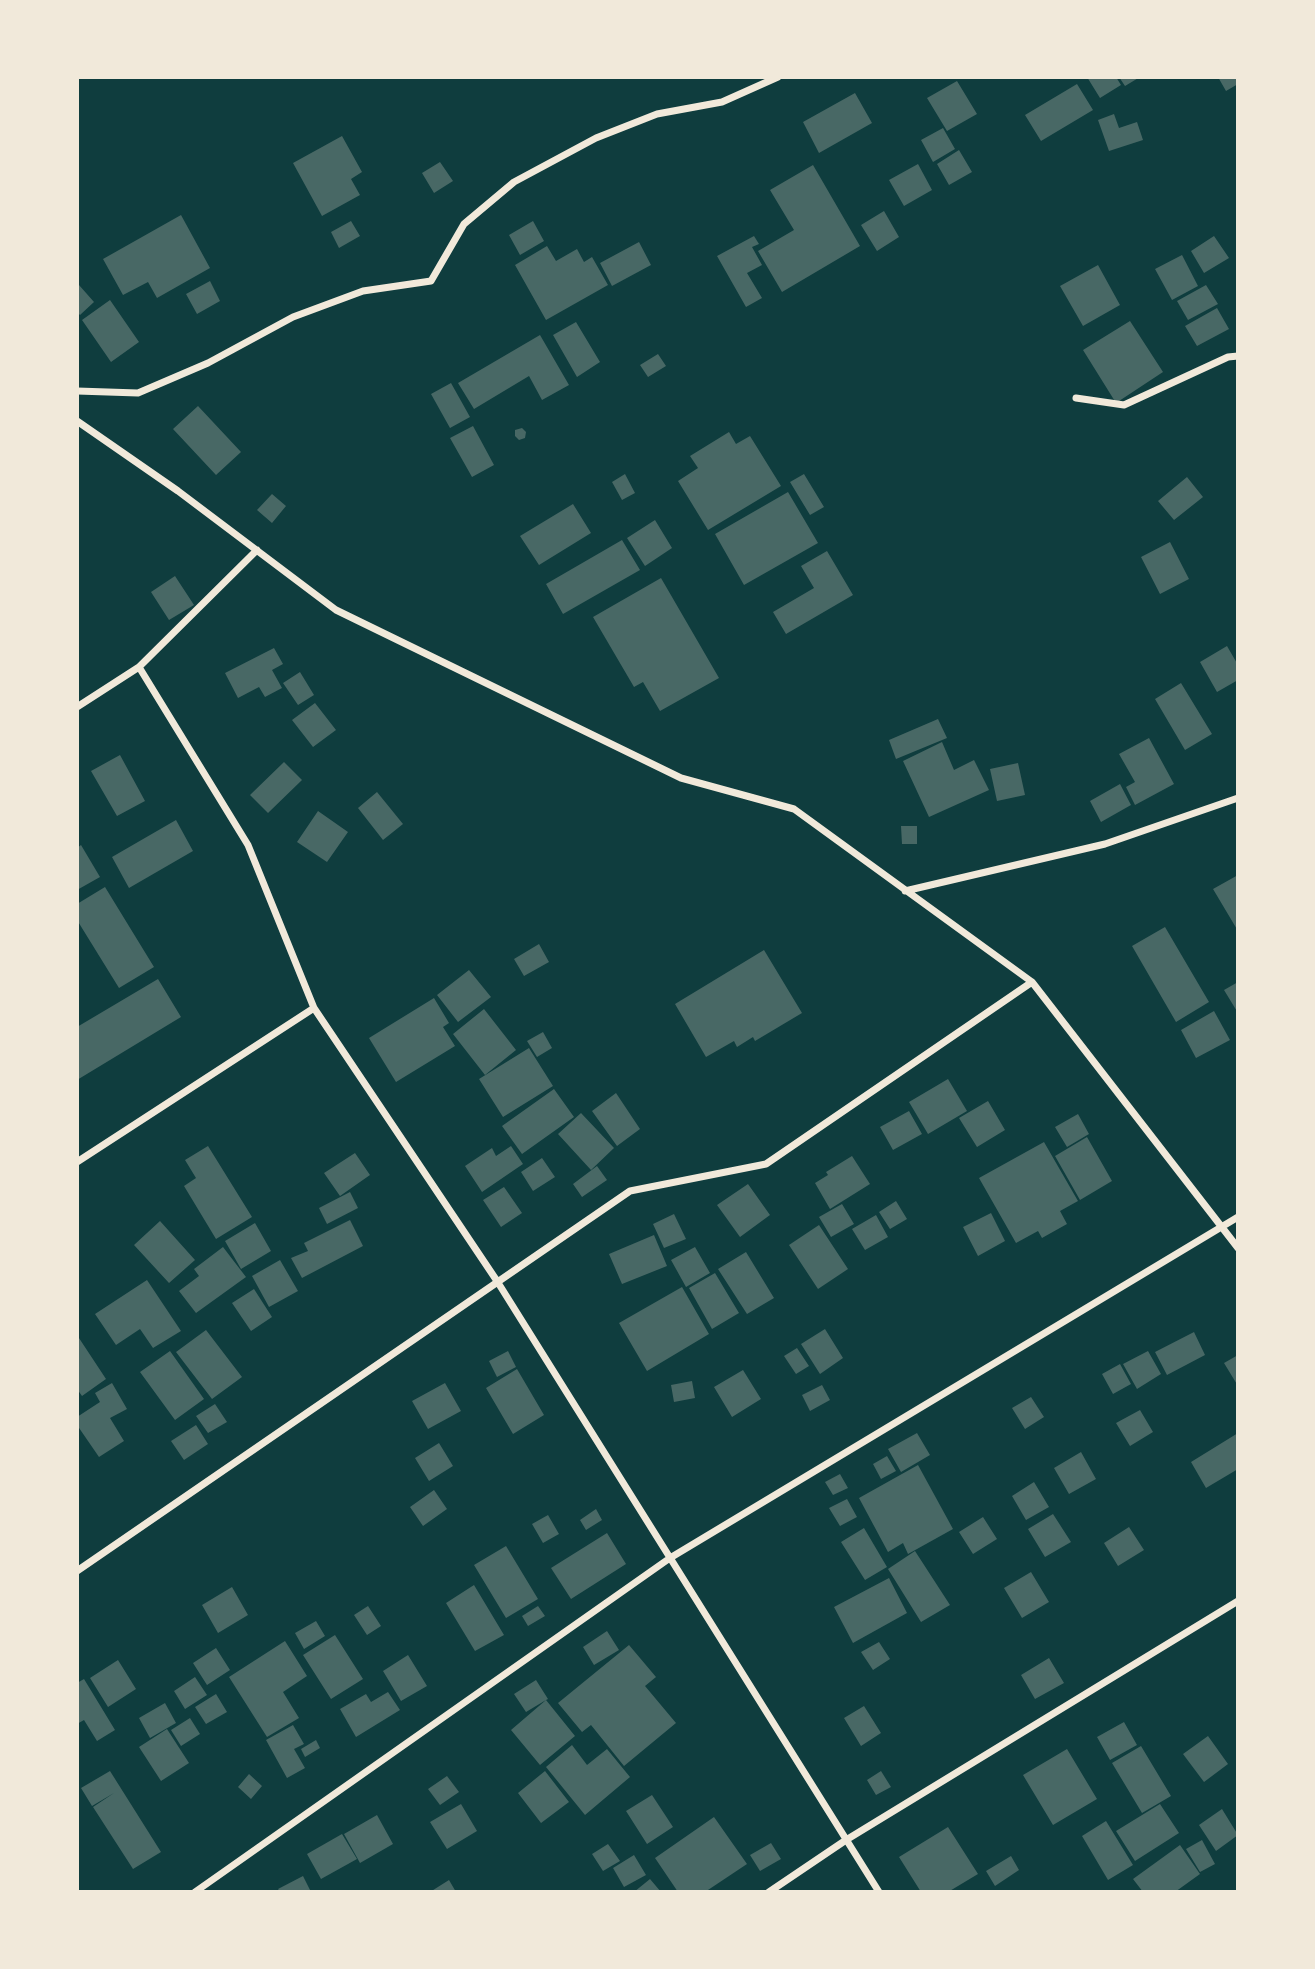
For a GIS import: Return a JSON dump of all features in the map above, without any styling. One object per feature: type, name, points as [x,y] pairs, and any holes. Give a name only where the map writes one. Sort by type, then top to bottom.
[{"type":"street","points":[[77,391],[138,393],[208,363],[293,317],[363,291],[431,281],[464,224],[514,182],[596,138],[657,114],[722,102],[778,77]]},
{"type":"street","points":[[1076,398],[1124,405],[1228,357],[1238,355]]},
{"type":"street","points":[[77,421],[178,491],[336,610],[681,779],[794,809],[1032,982],[1238,1248]]},
{"type":"street","points":[[77,707],[139,667],[257,550]]},
{"type":"street","points":[[139,667],[248,845],[314,1008],[497,1281],[878,1892]]},
{"type":"street","points":[[905,891],[1105,844],[1238,798]]},
{"type":"street","points":[[77,1571],[630,1191],[766,1164],[1032,982]]},
{"type":"street","points":[[77,1161],[314,1008]]},
{"type":"street","points":[[195,1892],[670,1558],[1238,1217]]},
{"type":"street","points":[[769,1892],[846,1840],[1238,1601]]},
{"type":"building","points":[[1087,77],[1116,77],[1121,85],[1100,98]]},
{"type":"building","points":[[1119,77],[1140,77],[1125,86]]},
{"type":"building","points":[[1218,77],[1238,77],[1238,84],[1226,91]]},
{"type":"building","points":[[957,81],[977,114],[947,131],[927,98]]},
{"type":"building","points":[[1077,84],[1093,110],[1041,141],[1025,115]]},
{"type":"building","points":[[855,93],[872,123],[819,153],[803,122]]},
{"type":"building","points":[[1114,114],[1119,128],[1137,122],[1143,140],[1109,151],[1098,120]]},
{"type":"building","points":[[943,128],[955,149],[933,162],[921,140]]},
{"type":"building","points":[[342,136],[362,172],[351,179],[360,195],[322,216],[293,163]]},
{"type":"building","points":[[959,150],[972,172],[949,185],[937,164]]},
{"type":"building","points":[[440,162],[453,181],[434,193],[422,173]]},
{"type":"building","points":[[918,164],[932,190],[904,206],[889,180]]},
{"type":"building","points":[[813,165],[860,246],[782,292],[758,251],[794,230],[770,190]]},
{"type":"building","points":[[884,211],[899,237],[877,251],[861,225]]},
{"type":"building","points":[[181,215],[210,268],[157,298],[148,282],[123,295],[103,259]]},
{"type":"building","points":[[351,221],[360,236],[339,248],[331,232]]},
{"type":"building","points":[[533,221],[544,241],[520,255],[509,235]]},
{"type":"building","points":[[754,236],[759,244],[752,247],[762,265],[747,273],[762,298],[746,307],[717,256]]},
{"type":"building","points":[[1214,236],[1229,258],[1204,273],[1191,251]]},
{"type":"building","points":[[639,242],[651,265],[612,286],[600,263]]},
{"type":"building","points":[[547,246],[556,261],[577,249],[584,262],[592,257],[608,285],[546,320],[515,265]]},
{"type":"building","points":[[1182,255],[1198,286],[1172,300],[1155,269]]},
{"type":"building","points":[[1098,265],[1120,305],[1083,326],[1060,286]]},
{"type":"building","points":[[210,281],[220,301],[197,314],[186,294]]},
{"type":"building","points":[[79,285],[94,302],[80,315],[77,312]]},
{"type":"building","points":[[1206,285],[1218,304],[1188,320],[1177,301]]},
{"type":"building","points":[[110,300],[139,342],[111,362],[82,320]]},
{"type":"building","points":[[1217,308],[1229,329],[1197,346],[1185,326]]},
{"type":"building","points":[[1130,321],[1163,372],[1116,403],[1083,350]]},
{"type":"building","points":[[576,322],[600,362],[577,377],[553,335]]},
{"type":"building","points":[[540,335],[569,385],[542,400],[529,376],[474,409],[458,383]]},
{"type":"building","points":[[658,354],[666,366],[648,377],[640,365]]},
{"type":"building","points":[[451,383],[470,417],[450,428],[431,394]]},
{"type":"building","points":[[198,406],[241,452],[216,475],[173,429]]},
{"type":"building","points":[[473,426],[494,465],[472,477],[450,438]]},
{"type":"building","points":[[522,428],[526,432],[525,438],[519,440],[515,436],[515,430]]},
{"type":"building","points":[[729,432],[736,444],[750,436],[781,486],[708,530],[678,481],[698,468],[690,456]]},
{"type":"building","points":[[625,474],[635,493],[622,500],[612,482]]},
{"type":"building","points":[[804,474],[824,507],[810,515],[790,482]]},
{"type":"building","points":[[1187,477],[1203,497],[1174,520],[1158,501]]},
{"type":"building","points":[[788,492],[818,543],[744,585],[715,534]]},
{"type":"building","points":[[272,494],[286,506],[272,523],[257,510]]},
{"type":"building","points":[[573,504],[591,533],[539,565],[520,536]]},
{"type":"building","points":[[655,520],[672,548],[645,566],[627,538]]},
{"type":"building","points":[[622,540],[640,570],[563,614],[546,584]]},
{"type":"building","points":[[1170,542],[1189,579],[1160,594],[1141,557]]},
{"type":"building","points":[[827,551],[853,595],[786,634],[773,612],[814,588],[801,566]]},
{"type":"building","points":[[175,576],[194,605],[169,620],[151,592]]},
{"type":"building","points":[[661,578],[719,678],[660,711],[643,682],[634,687],[593,617]]},
{"type":"building","points":[[1227,646],[1238,665],[1238,680],[1217,692],[1200,662]]},
{"type":"building","points":[[274,648],[283,664],[272,670],[282,688],[265,697],[259,687],[238,698],[225,673]]},
{"type":"building","points":[[300,672],[314,695],[298,705],[283,683]]},
{"type":"building","points":[[1181,683],[1212,734],[1185,750],[1155,699]]},
{"type":"building","points":[[315,703],[336,730],[313,747],[292,720]]},
{"type":"building","points":[[938,719],[947,738],[896,759],[889,740]]},
{"type":"building","points":[[1149,738],[1174,784],[1135,805],[1126,787],[1135,782],[1119,754]]},
{"type":"building","points":[[942,742],[954,770],[974,760],[989,790],[929,817],[903,761]]},
{"type":"building","points":[[120,755],[145,801],[117,816],[91,771]]},
{"type":"building","points":[[284,762],[302,780],[268,813],[250,795]]},
{"type":"building","points":[[1018,763],[1025,795],[997,801],[990,769]]},
{"type":"building","points":[[1120,784],[1131,805],[1101,822],[1090,801]]},
{"type":"building","points":[[377,792],[403,824],[383,840],[358,808]]},
{"type":"building","points":[[318,811],[348,832],[327,862],[297,842]]},
{"type":"building","points":[[176,820],[193,851],[129,888],[112,857]]},
{"type":"building","points":[[901,826],[917,826],[917,844],[902,844]]},
{"type":"building","points":[[81,845],[100,877],[77,890],[77,848]]},
{"type":"building","points":[[1238,875],[1238,931],[1213,889]]},
{"type":"building","points":[[105,887],[154,967],[119,988],[77,920],[77,904]]},
{"type":"building","points":[[1165,927],[1209,1002],[1176,1022],[1132,946]]},
{"type":"building","points":[[539,944],[549,962],[524,976],[514,959]]},
{"type":"building","points":[[764,950],[802,1013],[755,1041],[753,1037],[737,1047],[734,1041],[706,1057],[675,1004]]},
{"type":"building","points":[[469,970],[491,997],[458,1022],[437,995]]},
{"type":"building","points":[[158,979],[181,1017],[77,1080],[77,1027]]},
{"type":"building","points":[[1238,982],[1238,1013],[1224,990]]},
{"type":"building","points":[[434,998],[449,1023],[443,1027],[455,1046],[396,1082],[369,1038]]},
{"type":"building","points":[[484,1009],[516,1050],[485,1075],[453,1034]]},
{"type":"building","points":[[1214,1011],[1230,1040],[1196,1058],[1181,1030]]},
{"type":"building","points":[[543,1032],[552,1048],[537,1057],[527,1041]]},
{"type":"building","points":[[529,1048],[553,1086],[503,1117],[479,1079]]},
{"type":"building","points":[[948,1079],[967,1111],[928,1134],[909,1102]]},
{"type":"building","points":[[554,1089],[574,1117],[522,1154],[502,1126]]},
{"type":"building","points":[[616,1093],[640,1129],[617,1146],[592,1111]]},
{"type":"building","points":[[988,1101],[1005,1130],[977,1147],[959,1118]]},
{"type":"building","points":[[909,1111],[922,1134],[893,1150],[880,1127]]},
{"type":"building","points":[[581,1113],[614,1148],[591,1170],[558,1134]]},
{"type":"building","points":[[1078,1114],[1089,1134],[1067,1147],[1055,1127]]},
{"type":"building","points":[[1087,1137],[1112,1181],[1080,1200],[1055,1156]]},
{"type":"building","points":[[1044,1142],[1078,1201],[1060,1211],[1067,1224],[1042,1238],[1038,1231],[1016,1243],[979,1178]]},
{"type":"building","points":[[208,1146],[252,1217],[216,1239],[184,1186],[196,1178],[185,1160]]},
{"type":"building","points":[[511,1146],[523,1164],[482,1192],[465,1166],[492,1148],[496,1156]]},
{"type":"building","points":[[355,1153],[370,1175],[340,1196],[324,1173]]},
{"type":"building","points":[[852,1156],[870,1184],[830,1209],[815,1183],[828,1175],[826,1172]]},
{"type":"building","points":[[542,1158],[555,1177],[533,1191],[521,1172]]},
{"type":"building","points":[[597,1166],[607,1180],[582,1197],[573,1184]]},
{"type":"building","points":[[748,1184],[770,1215],[740,1237],[717,1205]]},
{"type":"building","points":[[504,1187],[522,1213],[501,1227],[483,1200]]},
{"type":"building","points":[[350,1192],[358,1208],[327,1224],[319,1208]]},
{"type":"building","points":[[896,1201],[907,1219],[890,1229],[879,1212]]},
{"type":"building","points":[[842,1204],[854,1224],[831,1237],[819,1217]]},
{"type":"building","points":[[991,1213],[1005,1241],[978,1256],[963,1227]]},
{"type":"building","points":[[674,1214],[686,1239],[664,1248],[653,1224]]},
{"type":"building","points":[[876,1215],[888,1237],[865,1250],[852,1229]]},
{"type":"building","points":[[350,1220],[363,1246],[302,1278],[291,1258],[308,1251],[304,1243]]},
{"type":"building","points":[[160,1221],[195,1260],[169,1283],[134,1245]]},
{"type":"building","points":[[255,1223],[271,1251],[241,1269],[225,1241]]},
{"type":"building","points":[[819,1225],[848,1269],[818,1289],[789,1245]]},
{"type":"building","points":[[654,1235],[667,1266],[622,1284],[609,1254]]},
{"type":"building","points":[[223,1247],[246,1277],[196,1313],[179,1291],[199,1276],[194,1269]]},
{"type":"building","points":[[695,1247],[710,1273],[686,1287],[671,1260]]},
{"type":"building","points":[[746,1252],[774,1298],[747,1314],[718,1269]]},
{"type":"building","points":[[280,1260],[298,1291],[269,1307],[252,1276]]},
{"type":"building","points":[[715,1273],[739,1313],[712,1329],[689,1288]]},
{"type":"building","points":[[147,1280],[181,1331],[153,1348],[140,1329],[116,1345],[95,1314]]},
{"type":"building","points":[[682,1287],[709,1334],[647,1371],[619,1323]]},
{"type":"building","points":[[254,1289],[272,1317],[251,1331],[232,1303]]},
{"type":"building","points":[[825,1329],[843,1358],[820,1374],[801,1344]]},
{"type":"building","points":[[206,1330],[242,1377],[212,1399],[176,1352]]},
{"type":"building","points":[[1194,1332],[1205,1355],[1167,1375],[1155,1352]]},
{"type":"building","points":[[77,1335],[106,1379],[82,1396],[77,1389]]},
{"type":"building","points":[[797,1348],[809,1366],[796,1374],[784,1356]]},
{"type":"building","points":[[170,1351],[204,1399],[175,1420],[140,1372]]},
{"type":"building","points":[[508,1351],[516,1367],[497,1377],[489,1361]]},
{"type":"building","points":[[1148,1351],[1161,1374],[1137,1389],[1123,1364]]},
{"type":"building","points":[[1238,1355],[1238,1386],[1224,1363]]},
{"type":"building","points":[[1120,1364],[1131,1384],[1113,1394],[1102,1374]]},
{"type":"building","points":[[517,1369],[544,1415],[513,1434],[486,1388]]},
{"type":"building","points":[[743,1370],[761,1399],[732,1417],[714,1387]]},
{"type":"building","points":[[692,1381],[695,1398],[674,1402],[671,1385]]},
{"type":"building","points":[[112,1383],[127,1409],[110,1418],[124,1441],[99,1457],[77,1425],[77,1417],[100,1402],[95,1393]]},
{"type":"building","points":[[445,1383],[461,1411],[428,1429],[412,1401]]},
{"type":"building","points":[[822,1385],[830,1400],[810,1411],[802,1395]]},
{"type":"building","points":[[1031,1397],[1044,1417],[1025,1429],[1012,1408]]},
{"type":"building","points":[[215,1404],[227,1422],[208,1433],[196,1416]]},
{"type":"building","points":[[1140,1410],[1153,1432],[1130,1446],[1116,1423]]},
{"type":"building","points":[[196,1425],[208,1444],[184,1460],[171,1441]]},
{"type":"building","points":[[917,1433],[930,1455],[901,1472],[888,1449]]},
{"type":"building","points":[[1238,1433],[1238,1469],[1206,1488],[1191,1462]]},
{"type":"building","points":[[439,1443],[453,1466],[429,1481],[415,1458]]},
{"type":"building","points":[[1081,1452],[1096,1479],[1069,1494],[1054,1468]]},
{"type":"building","points":[[887,1456],[896,1471],[881,1479],[873,1464]]},
{"type":"building","points":[[918,1465],[953,1529],[908,1554],[903,1543],[888,1552],[859,1498]]},
{"type":"building","points":[[840,1474],[848,1488],[833,1495],[825,1482]]},
{"type":"building","points":[[1034,1482],[1049,1507],[1026,1520],[1012,1496]]},
{"type":"building","points":[[434,1490],[447,1509],[423,1526],[410,1507]]},
{"type":"building","points":[[847,1499],[857,1517],[840,1526],[829,1508]]},
{"type":"building","points":[[596,1509],[602,1520],[586,1530],[580,1520]]},
{"type":"building","points":[[1053,1514],[1071,1542],[1045,1557],[1028,1529]]},
{"type":"building","points":[[548,1515],[559,1534],[543,1543],[532,1524]]},
{"type":"building","points":[[983,1517],[997,1539],[973,1554],[959,1532]]},
{"type":"building","points":[[1129,1527],[1144,1550],[1118,1566],[1104,1543]]},
{"type":"building","points":[[864,1528],[887,1567],[865,1580],[841,1542]]},
{"type":"building","points":[[607,1533],[626,1564],[571,1599],[551,1568]]},
{"type":"building","points":[[506,1546],[538,1599],[506,1618],[474,1565]]},
{"type":"building","points":[[915,1551],[950,1605],[921,1622],[888,1569]]},
{"type":"building","points":[[1031,1572],[1049,1602],[1022,1618],[1004,1588]]},
{"type":"building","points":[[889,1578],[907,1613],[853,1643],[834,1607]]},
{"type":"building","points":[[474,1585],[504,1635],[475,1651],[446,1603]]},
{"type":"building","points":[[232,1587],[248,1615],[218,1633],[202,1605]]},
{"type":"building","points":[[368,1606],[381,1626],[367,1635],[354,1615]]},
{"type":"building","points":[[538,1606],[545,1616],[528,1626],[522,1616]]},
{"type":"building","points":[[316,1621],[325,1636],[304,1649],[295,1633]]},
{"type":"building","points":[[607,1631],[619,1650],[594,1665],[583,1647]]},
{"type":"building","points":[[335,1635],[363,1679],[331,1699],[303,1655]]},
{"type":"building","points":[[285,1641],[307,1676],[283,1692],[299,1718],[267,1737],[229,1677]]},
{"type":"building","points":[[879,1642],[890,1659],[873,1670],[861,1652]]},
{"type":"building","points":[[629,1645],[656,1677],[645,1686],[676,1723],[624,1766],[591,1725],[582,1732],[558,1703]]},
{"type":"building","points":[[216,1648],[230,1670],[207,1685],[193,1663]]},
{"type":"building","points":[[408,1655],[427,1686],[401,1701],[383,1671]]},
{"type":"building","points":[[1049,1658],[1064,1683],[1035,1699],[1021,1675]]},
{"type":"building","points":[[118,1660],[136,1689],[108,1707],[90,1678]]},
{"type":"building","points":[[195,1677],[207,1695],[185,1709],[174,1691]]},
{"type":"building","points":[[84,1679],[115,1730],[97,1741],[84,1720],[77,1724],[77,1683]]},
{"type":"building","points":[[536,1680],[548,1699],[526,1712],[514,1694]]},
{"type":"building","points":[[388,1692],[400,1710],[356,1737],[340,1709],[366,1694],[371,1702]]},
{"type":"building","points":[[216,1694],[227,1712],[206,1724],[195,1707]]},
{"type":"building","points":[[546,1700],[575,1736],[540,1765],[511,1730]]},
{"type":"building","points":[[165,1703],[176,1723],[150,1738],[139,1718]]},
{"type":"building","points":[[864,1706],[881,1733],[861,1746],[844,1718]]},
{"type":"building","points":[[190,1718],[200,1734],[181,1746],[171,1730]]},
{"type":"building","points":[[1124,1722],[1137,1745],[1110,1760],[1097,1737]]},
{"type":"building","points":[[293,1725],[304,1744],[294,1749],[305,1768],[287,1778],[266,1740]]},
{"type":"building","points":[[167,1729],[189,1763],[161,1781],[139,1747]]},
{"type":"building","points":[[1208,1736],[1228,1764],[1204,1782],[1183,1754]]},
{"type":"building","points":[[316,1740],[320,1748],[305,1757],[301,1749]]},
{"type":"building","points":[[572,1745],[587,1765],[607,1749],[630,1777],[585,1815],[546,1767]]},
{"type":"building","points":[[1141,1746],[1171,1796],[1142,1813],[1112,1763]]},
{"type":"building","points":[[1067,1749],[1097,1799],[1053,1825],[1023,1775]]},
{"type":"building","points":[[110,1771],[161,1852],[133,1869],[93,1807],[114,1793],[92,1806],[81,1788]]},
{"type":"building","points":[[545,1771],[569,1802],[541,1823],[518,1793]]},
{"type":"building","points":[[881,1771],[891,1787],[876,1795],[867,1780]]},
{"type":"building","points":[[249,1774],[262,1786],[251,1799],[238,1787]]},
{"type":"building","points":[[447,1776],[459,1792],[440,1805],[428,1789]]},
{"type":"building","points":[[652,1795],[673,1827],[647,1844],[626,1811]]},
{"type":"building","points":[[461,1804],[477,1831],[447,1849],[430,1822]]},
{"type":"building","points":[[1160,1804],[1179,1833],[1135,1861],[1116,1831]]},
{"type":"building","points":[[1222,1809],[1238,1835],[1216,1851],[1199,1825]]},
{"type":"building","points":[[377,1815],[393,1844],[360,1863],[344,1834]]},
{"type":"building","points":[[714,1817],[747,1864],[705,1892],[678,1892],[655,1858]]},
{"type":"building","points":[[1106,1821],[1133,1865],[1108,1880],[1082,1836]]},
{"type":"building","points":[[948,1827],[978,1874],[948,1892],[921,1892],[899,1857]]},
{"type":"building","points":[[342,1834],[357,1859],[321,1879],[307,1854]]},
{"type":"building","points":[[1202,1840],[1215,1864],[1200,1872],[1186,1849]]},
{"type":"building","points":[[771,1843],[781,1859],[760,1871],[750,1855]]},
{"type":"building","points":[[608,1844],[620,1861],[603,1871],[592,1854]]},
{"type":"building","points":[[1180,1845],[1200,1874],[1175,1892],[1143,1892],[1133,1879]]},
{"type":"building","points":[[634,1855],[646,1875],[624,1887],[613,1868]]},
{"type":"building","points":[[1011,1856],[1019,1870],[995,1886],[986,1871]]},
{"type":"building","points":[[303,1876],[311,1892],[280,1892],[278,1889]]},
{"type":"building","points":[[650,1879],[661,1892],[634,1892]]},
{"type":"building","points":[[449,1880],[456,1892],[430,1892]]}]
